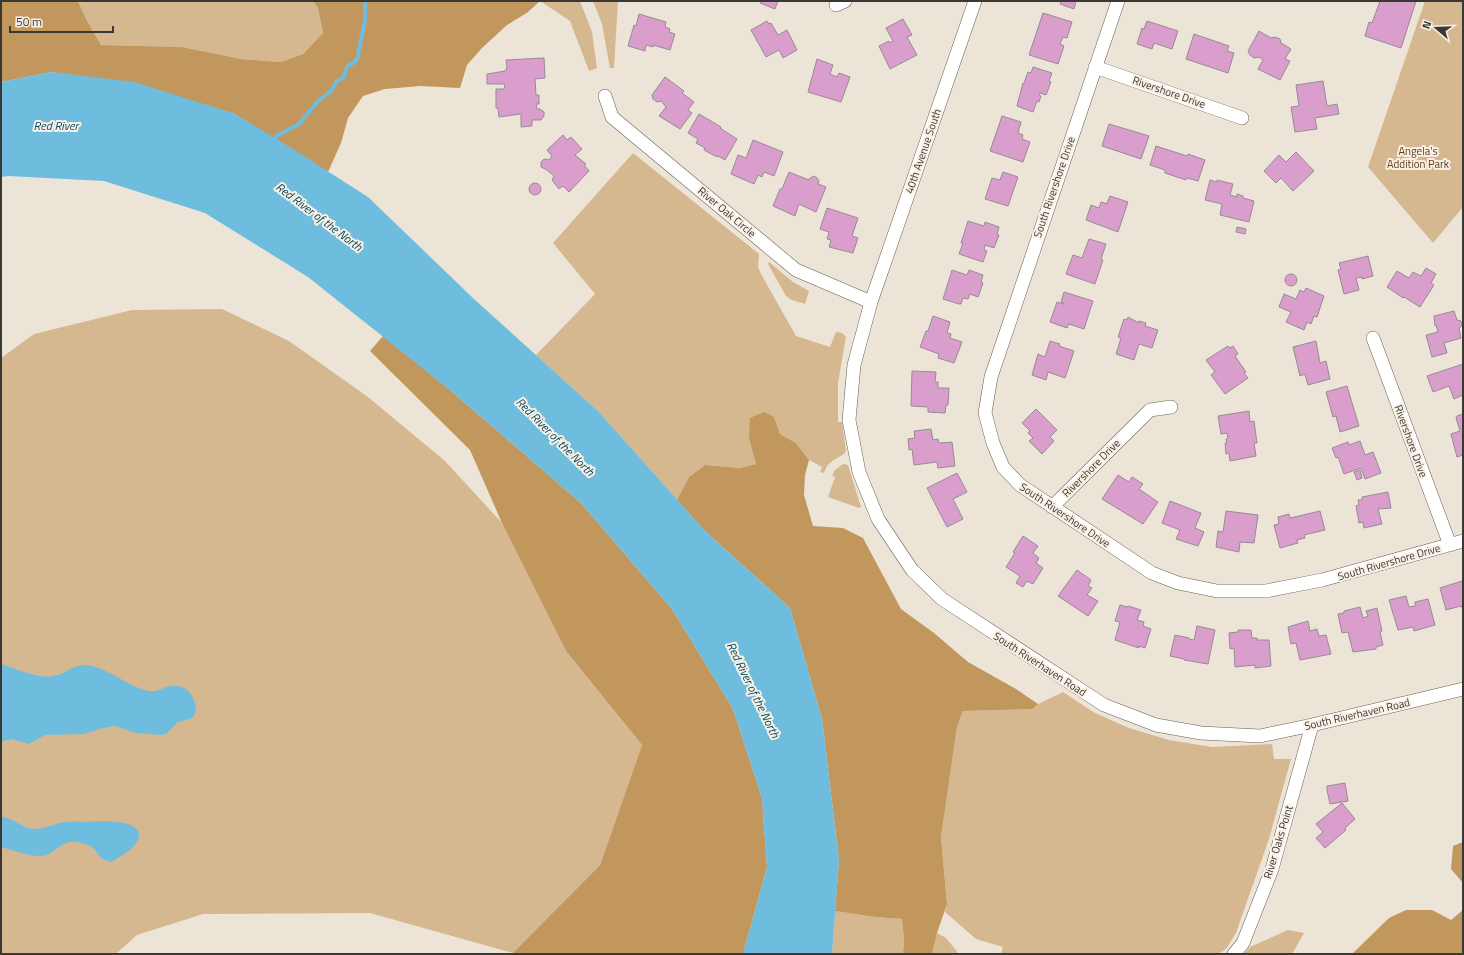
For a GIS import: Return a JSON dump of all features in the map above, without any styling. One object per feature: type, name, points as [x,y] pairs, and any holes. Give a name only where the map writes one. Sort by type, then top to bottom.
[{"type":"street","name":"40th Avenue South","points":[[871,302],[975,1]]},
{"type":"street","name":"South Rivershore Drive","points":[[1118,1],[991,377],[985,413],[993,443],[1004,467],[1020,485],[1152,573],[1178,583],[1217,591],[1266,591],[1322,580],[1463,541]]},
{"type":"street","name":"Rivershore Drive","points":[[1095,67],[1242,118]]},
{"type":"street","name":"River Oak Circle","points":[[605,96],[612,117],[796,270],[871,302]]},
{"type":"street","name":"South Riverhaven Road","points":[[871,302],[854,364],[849,420],[859,472],[878,519],[912,570],[942,599],[1104,705],[1156,724],[1201,733],[1260,736],[1312,725],[1463,688]]},
{"type":"street","name":"Rivershore Drive","points":[[1373,338],[1450,544]]},
{"type":"street","name":"Rivershore Drive","points":[[1052,507],[1150,410],[1171,407]]},
{"type":"street","name":"River Oaks Point","points":[[1234,954],[1244,943],[1272,869],[1312,725]]},
{"type":"green space","points":[[78,1],[313,1],[318,8],[323,33],[303,54],[281,62],[241,59],[182,47],[101,45],[86,19]]},
{"type":"green space","points":[[540,1],[580,1],[592,32],[597,68],[589,71],[570,21]]},
{"type":"green space","points":[[593,1],[618,1],[614,68],[610,68],[602,24]]},
{"type":"green space","name":"Angela's Addition Park","points":[[1425,1],[1463,1],[1463,207],[1433,243],[1368,167]]},
{"type":"green space","points":[[633,153],[759,254],[758,267],[761,274],[796,336],[830,347],[836,332],[842,333],[846,337],[838,383],[838,422],[842,422],[846,452],[830,463],[824,473],[820,472],[822,467],[809,460],[796,443],[780,434],[774,417],[749,439],[756,464],[740,468],[705,465],[689,477],[677,500],[599,412],[536,355],[595,294],[553,243]]},
{"type":"green space","points":[[769,262],[793,282],[809,291],[805,304],[792,300],[786,296],[768,264]]},
{"type":"green space","points":[[222,309],[289,341],[368,397],[445,461],[502,523],[566,651],[642,745],[600,865],[513,953],[370,913],[203,914],[137,935],[116,954],[1,954],[1,358],[34,334],[132,310]]},
{"type":"green space","points":[[843,464],[848,465],[861,507],[859,508],[828,497],[835,477],[832,476],[835,470]]},
{"type":"green space","points":[[1063,692],[1095,713],[1129,728],[1169,740],[1212,747],[1272,744],[1274,759],[1291,759],[1269,839],[1236,933],[1226,949],[1218,954],[1001,954],[1003,947],[976,939],[945,912],[947,904],[941,837],[957,727],[963,711],[1033,709],[1038,704]]},
{"type":"green space","points":[[835,911],[875,917],[902,919],[904,940],[903,954],[832,954]]},
{"type":"green space","points":[[1288,930],[1304,933],[1292,954],[1244,954],[1250,947]]},
{"type":"green space","points":[[937,933],[946,938],[959,954],[932,954]]},
{"type":"shaded area","points":[[1,1],[78,1],[86,19],[101,45],[182,47],[241,59],[281,62],[303,54],[323,33],[318,8],[313,1],[540,1],[528,12],[507,25],[482,48],[467,65],[460,88],[420,86],[385,89],[363,96],[348,118],[341,143],[328,172],[233,113],[52,72],[1,82]]},
{"type":"shaded area","points":[[383,336],[450,390],[581,503],[672,609],[733,709],[762,798],[767,867],[743,954],[507,954],[513,953],[600,865],[642,745],[566,651],[502,523],[470,450],[370,351]]},
{"type":"shaded area","points":[[764,412],[774,417],[780,434],[796,443],[809,460],[805,475],[804,495],[813,526],[843,528],[863,538],[901,609],[934,633],[968,662],[1016,689],[1038,704],[1033,709],[963,711],[957,727],[941,837],[947,904],[937,933],[932,954],[903,954],[904,940],[902,919],[875,917],[835,911],[839,860],[822,719],[790,608],[704,530],[677,500],[689,477],[705,465],[740,468],[756,464],[749,439],[750,418]]},
{"type":"shaded area","points":[[1463,842],[1463,883],[1451,869],[1453,846]]},
{"type":"shaded area","points":[[1406,910],[1432,910],[1451,920],[1463,910],[1463,954],[1352,954],[1389,918]]},
{"type":"water","name":"Red River","points":[[52,72],[134,82],[233,113],[368,197],[475,300],[599,412],[704,530],[790,608],[822,719],[839,860],[832,954],[743,954],[767,867],[762,798],[733,709],[672,609],[581,503],[450,390],[308,277],[205,213],[104,181],[8,176],[1,177],[1,82]]},
{"type":"water","points":[[1,664],[34,675],[48,677],[58,675],[81,665],[93,666],[141,689],[156,691],[172,686],[181,687],[191,694],[196,710],[193,718],[178,722],[166,734],[161,735],[136,733],[115,726],[84,734],[45,735],[29,744],[11,739],[1,742]]},
{"type":"water","points":[[1,817],[35,829],[68,822],[102,821],[122,823],[131,825],[137,829],[139,835],[136,843],[131,849],[112,862],[102,859],[91,847],[75,842],[65,843],[50,854],[36,856],[1,847]]},
{"type":"building","points":[[761,1],[778,1],[775,9],[760,3]]},
{"type":"building","points":[[1061,1],[1076,1],[1074,9],[1060,4]]},
{"type":"building","points":[[1380,1],[1416,1],[1401,48],[1365,36],[1369,22],[1372,23]]},
{"type":"building","points":[[1043,13],[1072,22],[1067,38],[1063,37],[1060,44],[1064,46],[1058,64],[1029,55]]},
{"type":"building","points":[[639,14],[666,22],[665,27],[670,29],[669,32],[675,34],[670,50],[653,45],[653,47],[646,45],[645,51],[628,46]]},
{"type":"building","points":[[903,19],[912,35],[907,37],[917,55],[890,69],[879,46],[889,41],[890,43],[893,41],[886,28]]},
{"type":"building","points":[[767,21],[769,24],[771,23],[778,35],[787,30],[797,50],[783,58],[779,50],[766,57],[751,30]]},
{"type":"building","points":[[1147,21],[1178,31],[1172,49],[1154,43],[1152,49],[1137,44],[1142,28],[1144,29]]},
{"type":"building","points":[[1259,31],[1271,38],[1275,37],[1280,39],[1281,43],[1291,49],[1285,59],[1290,61],[1280,80],[1258,69],[1263,60],[1259,57],[1254,58],[1248,51]]},
{"type":"building","points":[[1194,34],[1229,46],[1227,51],[1234,53],[1228,73],[1186,59]]},
{"type":"building","points":[[544,58],[545,78],[535,79],[536,95],[539,95],[539,104],[536,104],[537,109],[544,112],[544,116],[541,120],[532,120],[532,126],[521,127],[521,114],[499,117],[498,108],[496,108],[496,89],[504,89],[505,84],[487,84],[487,74],[505,71],[507,68],[506,60]]},
{"type":"building","points":[[817,59],[833,65],[830,74],[837,77],[839,73],[850,77],[841,102],[808,92]]},
{"type":"building","points":[[1033,67],[1052,73],[1049,81],[1051,82],[1046,95],[1040,93],[1039,95],[1041,96],[1039,102],[1037,101],[1033,112],[1017,106],[1023,83],[1028,72],[1031,73]]},
{"type":"building","points":[[665,77],[684,91],[682,93],[694,102],[688,110],[692,113],[680,129],[659,116],[666,107],[661,101],[657,102],[653,99],[652,95]]},
{"type":"building","points":[[1323,81],[1327,106],[1337,104],[1339,114],[1315,118],[1317,129],[1295,132],[1291,107],[1299,106],[1296,85]]},
{"type":"building","points":[[699,114],[721,127],[720,128],[737,139],[725,160],[704,150],[705,148],[696,143],[698,139],[688,133]]},
{"type":"building","points":[[1002,116],[1021,122],[1018,133],[1023,135],[1022,139],[1030,142],[1023,162],[990,151]]},
{"type":"building","points":[[1109,124],[1149,136],[1141,159],[1102,146]]},
{"type":"building","points":[[563,135],[567,140],[571,137],[582,149],[575,155],[586,164],[584,165],[589,171],[569,192],[563,186],[559,189],[552,180],[554,176],[541,167],[541,162],[544,159],[549,160],[552,156],[547,150]]},
{"type":"building","points":[[753,140],[783,152],[774,176],[764,172],[762,177],[758,175],[754,184],[731,174],[738,155],[746,158]]},
{"type":"building","points":[[1156,146],[1205,160],[1198,181],[1187,178],[1186,180],[1165,173],[1165,170],[1150,165]]},
{"type":"building","points":[[1296,152],[1314,171],[1293,191],[1281,178],[1276,183],[1264,171],[1279,155],[1286,162]]},
{"type":"building","points":[[789,172],[809,180],[814,176],[819,181],[818,184],[826,187],[816,212],[799,204],[795,216],[773,206]]},
{"type":"building","points":[[1003,172],[1018,177],[1008,206],[985,199],[992,178],[1000,180]]},
{"type":"building","points":[[1210,180],[1233,184],[1230,195],[1237,197],[1237,194],[1243,196],[1243,198],[1254,201],[1249,222],[1220,215],[1222,204],[1205,200]]},
{"type":"building","points":[[533,183],[537,183],[541,189],[537,195],[533,195],[529,191],[529,187]]},
{"type":"building","points":[[1110,196],[1128,202],[1118,232],[1086,220],[1091,205],[1099,208],[1101,202],[1108,204],[1107,203]]},
{"type":"building","points":[[827,208],[858,218],[852,236],[858,238],[853,253],[829,247],[831,240],[827,239],[829,232],[820,229]]},
{"type":"building","points":[[968,221],[984,226],[985,222],[999,227],[997,235],[999,235],[994,248],[985,245],[984,250],[987,251],[983,262],[959,254]]},
{"type":"building","points":[[1237,227],[1246,229],[1245,234],[1236,232]]},
{"type":"building","points":[[1089,239],[1106,244],[1101,259],[1103,260],[1095,284],[1066,274],[1073,255],[1082,258]]},
{"type":"building","points":[[1368,256],[1373,276],[1362,279],[1362,277],[1356,278],[1359,290],[1344,294],[1338,270],[1341,269],[1339,263]]},
{"type":"building","points":[[1426,268],[1436,274],[1431,283],[1434,285],[1420,307],[1387,287],[1397,271],[1409,278],[1413,272],[1421,276]]},
{"type":"building","points":[[952,270],[967,275],[969,270],[983,275],[981,282],[983,283],[978,297],[970,294],[968,299],[963,298],[961,304],[943,299]]},
{"type":"building","points":[[1289,274],[1293,274],[1297,280],[1293,286],[1289,286],[1285,282],[1285,278]]},
{"type":"building","points":[[1306,288],[1324,296],[1317,317],[1314,316],[1311,324],[1307,322],[1304,330],[1286,322],[1291,312],[1279,307],[1284,294],[1296,299],[1300,290],[1304,292]]},
{"type":"building","points":[[1064,292],[1093,301],[1084,329],[1069,324],[1067,328],[1050,322],[1057,302],[1064,303],[1061,302]]},
{"type":"building","points":[[1454,311],[1457,320],[1461,321],[1462,325],[1459,329],[1461,338],[1444,343],[1447,353],[1432,357],[1426,335],[1438,332],[1436,325],[1435,326],[1434,316]]},
{"type":"building","points":[[933,316],[950,322],[947,333],[951,334],[950,338],[962,342],[954,363],[938,358],[939,354],[920,347]]},
{"type":"building","points":[[1128,317],[1139,323],[1139,321],[1146,323],[1145,326],[1158,330],[1152,348],[1139,344],[1134,360],[1116,354],[1121,338],[1118,337],[1124,319],[1127,320]]},
{"type":"building","points":[[1050,341],[1074,351],[1065,378],[1048,372],[1046,380],[1032,375],[1038,354],[1045,357]]},
{"type":"building","points":[[1316,341],[1320,363],[1326,361],[1330,379],[1308,385],[1305,374],[1300,376],[1293,347]]},
{"type":"building","points":[[1228,346],[1230,348],[1233,346],[1238,354],[1235,356],[1246,372],[1244,373],[1248,378],[1225,394],[1211,375],[1215,372],[1206,360]]},
{"type":"building","points":[[1463,364],[1463,395],[1454,399],[1449,386],[1433,392],[1427,376]]},
{"type":"building","points":[[912,371],[936,372],[935,382],[938,382],[938,388],[949,388],[948,405],[946,405],[945,413],[928,412],[928,407],[911,406]]},
{"type":"building","points":[[1347,386],[1359,426],[1340,432],[1336,416],[1333,417],[1326,392]]},
{"type":"building","points":[[1036,409],[1057,430],[1050,437],[1054,441],[1042,454],[1029,441],[1033,438],[1028,433],[1030,431],[1022,423]]},
{"type":"building","points":[[1249,411],[1250,422],[1254,421],[1257,443],[1254,443],[1256,456],[1230,461],[1229,453],[1226,454],[1225,443],[1227,443],[1226,439],[1228,438],[1227,433],[1221,434],[1218,416]]},
{"type":"building","points":[[1463,414],[1463,455],[1457,457],[1451,434],[1460,431],[1456,418],[1457,416]]},
{"type":"building","points":[[931,429],[933,440],[938,439],[939,443],[952,442],[955,466],[938,468],[937,462],[914,465],[912,449],[909,450],[908,439],[915,438],[914,431]]},
{"type":"building","points":[[1360,441],[1365,455],[1373,452],[1381,473],[1365,479],[1361,468],[1344,474],[1338,457],[1336,458],[1332,448],[1348,442],[1349,445]]},
{"type":"building","points":[[1360,470],[1362,478],[1357,480],[1354,472]]},
{"type":"building","points":[[957,473],[967,492],[953,499],[963,519],[947,527],[927,488]]},
{"type":"building","points":[[1118,475],[1129,482],[1132,477],[1143,484],[1139,489],[1158,502],[1143,524],[1102,499]]},
{"type":"building","points":[[1388,492],[1391,508],[1378,509],[1382,524],[1364,528],[1363,522],[1359,523],[1356,506],[1359,505],[1358,500],[1362,500],[1362,497]]},
{"type":"building","points":[[1170,501],[1201,513],[1195,528],[1204,532],[1198,546],[1176,539],[1180,530],[1162,523]]},
{"type":"building","points":[[1226,511],[1258,515],[1254,543],[1240,542],[1239,552],[1216,547],[1218,531],[1223,532]]},
{"type":"building","points":[[1320,511],[1325,530],[1304,535],[1305,538],[1297,540],[1298,543],[1280,548],[1274,525],[1279,524],[1278,517],[1289,514],[1290,518]]},
{"type":"building","points":[[1023,536],[1038,546],[1033,553],[1039,558],[1036,563],[1043,568],[1033,584],[1027,581],[1023,587],[1016,583],[1020,576],[1006,567]]},
{"type":"building","points":[[1077,570],[1091,580],[1088,586],[1092,588],[1087,595],[1098,601],[1088,616],[1058,596]]},
{"type":"building","points":[[1462,581],[1463,610],[1461,606],[1446,610],[1440,588]]},
{"type":"building","points":[[1406,596],[1409,607],[1415,606],[1415,602],[1428,599],[1435,625],[1414,631],[1413,627],[1398,630],[1389,600]]},
{"type":"building","points":[[1120,605],[1141,610],[1137,620],[1144,622],[1143,626],[1151,629],[1145,648],[1139,646],[1139,648],[1115,640],[1120,622],[1115,621]]},
{"type":"building","points":[[1360,607],[1363,618],[1368,616],[1366,611],[1377,608],[1382,631],[1380,632],[1383,645],[1376,647],[1376,649],[1353,652],[1348,632],[1342,633],[1338,614]]},
{"type":"building","points":[[1308,621],[1310,631],[1317,629],[1319,636],[1326,635],[1331,654],[1300,660],[1296,643],[1291,644],[1288,627]]},
{"type":"building","points":[[1197,626],[1215,630],[1208,664],[1170,656],[1175,635],[1194,640]]},
{"type":"building","points":[[1238,630],[1251,630],[1252,638],[1257,638],[1257,640],[1269,640],[1271,666],[1255,668],[1255,665],[1235,667],[1234,648],[1230,649],[1229,633],[1238,632]]},
{"type":"building","points":[[1345,783],[1348,801],[1330,804],[1327,786]]},
{"type":"building","points":[[1342,803],[1355,819],[1345,828],[1346,830],[1325,848],[1316,838],[1323,832],[1316,824]]},
{"type":"waterway","points":[[273,143],[276,136],[299,124],[317,102],[331,91],[337,81],[343,78],[347,67],[357,60],[365,20],[365,1]]},
{"type":"water label","name":"Red River of the North","points":[[319,217]]},
{"type":"water label","name":"Red River of the North","points":[[555,437]]},
{"type":"water label","name":"Red River of the North","points":[[753,690]]}]
